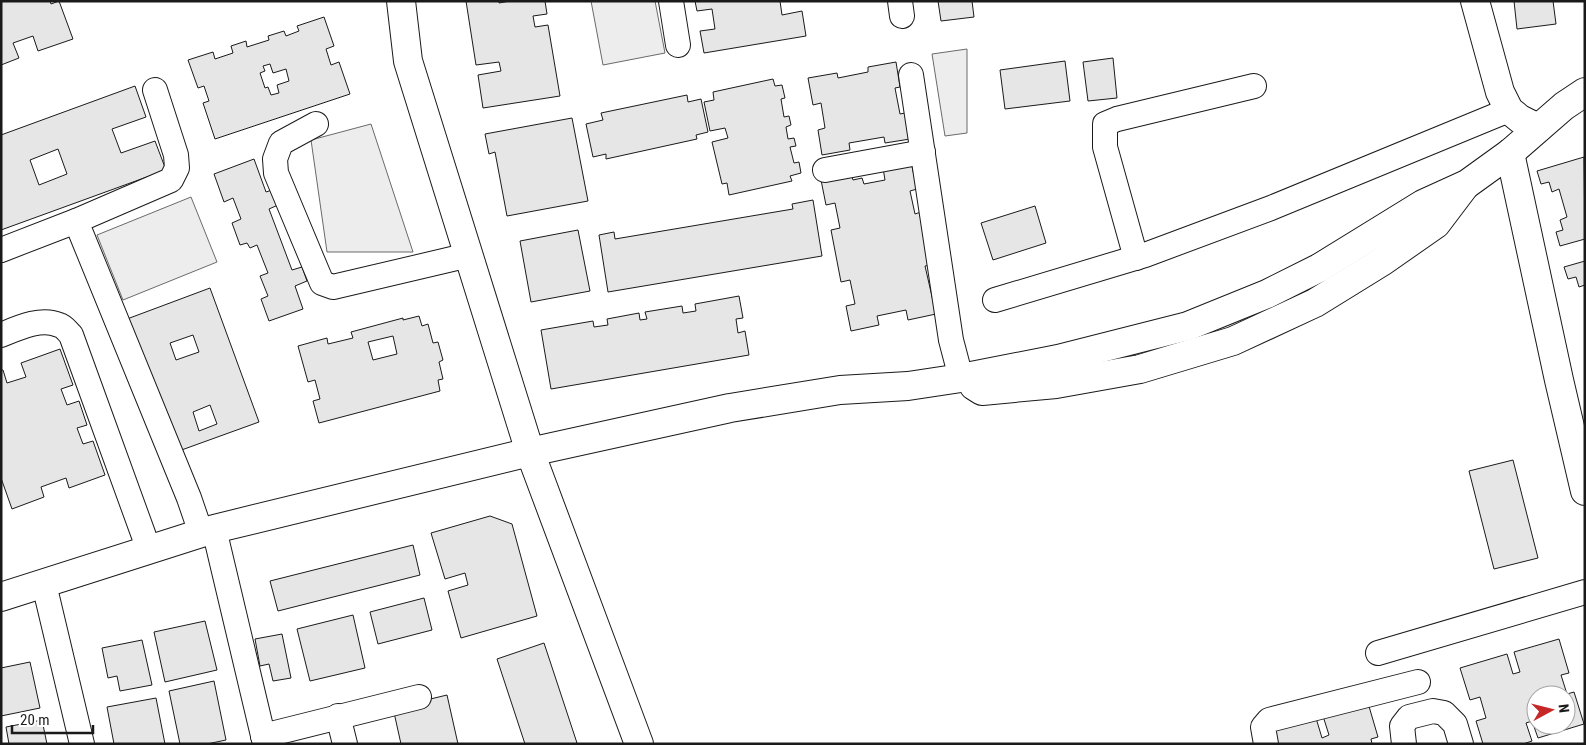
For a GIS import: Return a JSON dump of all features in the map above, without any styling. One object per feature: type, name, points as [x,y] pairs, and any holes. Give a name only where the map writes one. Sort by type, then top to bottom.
[{"type":"street","points":[[401,1],[408,62],[530,452],[639,744]]},
{"type":"street","points":[[671,1],[678,45]]},
{"type":"street","points":[[1475,1],[1500,92],[1509,110],[1520,119],[1538,128]]},
{"type":"street","points":[[911,75],[951,340],[962,378],[982,391],[1056,384],[1140,370],[1233,340],[1315,303],[1383,261],[1436,224],[1467,184],[1510,152],[1564,106],[1585,92]]},
{"type":"street","points":[[1136,258],[1105,147],[1105,124],[1117,119],[1254,86]]},
{"type":"street","points":[[1,250],[76,221],[171,180],[177,168],[176,155],[155,90]]},
{"type":"street","points":[[995,300],[1136,258],[1271,208],[1509,110]]},
{"type":"street","points":[[316,124],[281,143],[274,158],[276,173],[322,283],[333,287],[469,255]]},
{"type":"street","points":[[825,170],[923,152]]},
{"type":"street","points":[[1510,152],[1558,380],[1585,491]]},
{"type":"street","points":[[76,221],[189,498],[207,531],[264,740],[338,716],[419,696]]},
{"type":"street","points":[[1,335],[22,326],[42,322],[60,325],[72,335],[149,550]]},
{"type":"street","points":[[1,597],[207,531],[530,452],[730,408],[840,390],[908,386],[962,378]]},
{"type":"street","points":[[44,584],[82,744]]},
{"type":"street","points":[[1378,653],[1585,592]]},
{"type":"street","points":[[1408,644],[1427,712]]},
{"type":"street","points":[[1266,744],[1262,727],[1269,720],[1418,682]]},
{"type":"street","points":[[1404,744],[1402,726],[1409,717],[1433,711],[1444,713],[1455,724],[1460,744]]},
{"type":"street","points":[[338,716],[345,744]]},
{"type":"shaded area","points":[[591,1],[655,1],[665,53],[603,65]]},
{"type":"shaded area","points":[[967,49],[967,133],[945,136],[932,54]]},
{"type":"shaded area","points":[[371,124],[413,252],[327,252],[311,140]]},
{"type":"shaded area","points":[[191,197],[217,262],[123,300],[97,235]]},
{"type":"building","points":[[1,1],[50,1],[51,4],[59,1],[73,39],[38,51],[33,36],[13,43],[19,58],[1,65]]},
{"type":"building","points":[[466,1],[499,1],[499,3],[510,1],[545,1],[547,14],[533,16],[535,27],[548,25],[560,96],[483,108],[478,75],[501,71],[499,62],[476,65]]},
{"type":"building","points":[[695,1],[780,1],[782,15],[802,11],[806,36],[704,53],[700,31],[715,29],[712,9],[697,11]]},
{"type":"building","points":[[938,1],[972,1],[974,17],[941,21]]},
{"type":"building","points":[[1514,1],[1553,1],[1556,24],[1517,29]]},
{"type":"building","points":[[324,17],[334,46],[326,49],[331,65],[339,62],[350,94],[215,139],[203,103],[209,101],[204,86],[198,88],[188,60],[213,52],[215,59],[233,53],[231,46],[246,41],[247,47],[269,40],[268,36],[284,31],[286,36],[299,31],[297,26]],"holes":[[[270,64],[273,73],[286,69],[289,81],[277,85],[279,93],[271,95],[268,87],[265,88],[260,73],[265,71],[263,66]]]},
{"type":"building","points":[[1113,58],[1117,98],[1088,101],[1083,62]]},
{"type":"building","points":[[1065,61],[1070,101],[1005,109],[1000,70]]},
{"type":"building","points":[[896,62],[900,87],[895,88],[900,114],[905,113],[910,139],[885,143],[884,137],[849,143],[850,150],[822,155],[818,130],[825,128],[821,103],[813,105],[808,78],[837,73],[838,78],[868,72],[868,67]]},
{"type":"building","points":[[773,79],[775,86],[782,85],[785,98],[781,99],[784,117],[789,116],[791,125],[786,127],[788,139],[794,138],[796,146],[790,147],[794,163],[799,162],[801,173],[790,176],[792,181],[729,195],[727,183],[722,184],[712,142],[728,138],[725,128],[710,131],[704,102],[714,100],[713,92]]},
{"type":"building","points":[[135,86],[146,117],[112,129],[121,153],[155,141],[166,170],[1,230],[1,135]],"holes":[[[58,149],[67,174],[39,185],[30,160]]]},
{"type":"building","points":[[687,95],[688,102],[701,99],[708,132],[696,135],[697,139],[606,159],[606,154],[593,157],[586,124],[603,120],[601,113]]},
{"type":"building","points":[[572,118],[588,201],[507,216],[495,152],[489,154],[485,134]]},
{"type":"building","points":[[1584,157],[1585,239],[1560,246],[1556,232],[1563,230],[1560,220],[1567,217],[1559,189],[1552,192],[1549,182],[1541,184],[1537,171]]},
{"type":"building","points":[[254,159],[266,192],[272,190],[278,205],[269,209],[292,270],[302,267],[307,281],[295,286],[303,309],[269,321],[261,299],[268,296],[260,276],[268,273],[257,245],[250,248],[247,243],[240,245],[232,223],[241,219],[233,198],[224,202],[214,174]]},
{"type":"building","points":[[911,162],[917,189],[910,191],[915,214],[921,212],[931,265],[925,266],[936,314],[908,320],[906,310],[877,316],[879,325],[851,331],[846,306],[855,304],[850,280],[841,282],[831,230],[840,228],[835,203],[826,205],[821,180],[851,174],[853,180],[862,178],[864,184],[885,180],[883,168]]},
{"type":"building","points":[[813,200],[822,256],[608,292],[599,235],[614,232],[615,239],[793,209],[792,204]]},
{"type":"building","points":[[1035,206],[1046,243],[993,260],[981,223]]},
{"type":"building","points":[[578,230],[590,291],[531,302],[520,241]]},
{"type":"building","points":[[1585,261],[1585,285],[1579,287],[1576,277],[1568,279],[1564,267]]},
{"type":"building","points":[[210,288],[259,422],[176,452],[127,319]],"holes":[[[193,335],[199,352],[176,360],[170,343]],[[210,405],[217,424],[199,431],[193,412]]]},
{"type":"building","points":[[739,296],[743,318],[736,319],[738,333],[745,331],[749,355],[551,389],[541,330],[593,321],[594,327],[608,325],[607,319],[639,313],[640,320],[647,319],[645,312],[682,306],[683,313],[696,311],[695,304]]},
{"type":"building","points":[[419,316],[422,326],[428,324],[433,343],[438,342],[443,360],[439,362],[443,379],[438,380],[440,391],[319,423],[313,401],[320,399],[315,380],[308,382],[298,346],[327,338],[328,344],[353,338],[351,332],[403,318],[403,320]],"holes":[[[393,336],[397,354],[373,360],[368,342]]]},
{"type":"building","points":[[60,349],[73,385],[61,389],[67,405],[79,401],[87,425],[77,428],[83,444],[93,441],[105,475],[69,488],[66,478],[41,487],[44,497],[12,509],[1,478],[1,370],[3,370],[7,383],[26,377],[21,363]]},
{"type":"building","points":[[1513,460],[1538,558],[1494,569],[1469,471]]},
{"type":"building","points":[[490,516],[512,524],[537,616],[461,638],[448,591],[468,585],[465,573],[445,579],[431,533]]},
{"type":"building","points":[[413,545],[420,575],[278,611],[270,581]]},
{"type":"building","points":[[424,598],[432,630],[378,644],[370,612]]},
{"type":"building","points":[[353,615],[365,668],[310,681],[297,629]]},
{"type":"building","points":[[205,621],[217,670],[165,682],[154,632]]},
{"type":"building","points":[[282,634],[291,678],[273,681],[269,664],[260,666],[255,639]]},
{"type":"building","points":[[1559,639],[1569,673],[1561,675],[1564,685],[1526,685],[1526,735],[1530,735],[1532,741],[1523,744],[1483,744],[1476,721],[1486,718],[1480,697],[1470,700],[1460,668],[1507,654],[1513,674],[1520,672],[1514,652]]},
{"type":"building","points":[[142,640],[152,685],[120,691],[117,676],[108,678],[102,648]]},
{"type":"building","points":[[544,643],[577,743],[574,744],[525,744],[497,659]]},
{"type":"building","points":[[30,662],[40,708],[1,716],[1,668]]},
{"type":"building","points":[[214,681],[226,740],[207,744],[180,744],[169,691]]},
{"type":"building","points":[[447,695],[458,744],[401,744],[393,708]]},
{"type":"building","points":[[156,698],[165,744],[114,744],[107,707]]},
{"type":"building","points":[[1576,698],[1584,724],[1576,726]]},
{"type":"building","points":[[1368,703],[1378,737],[1371,739],[1372,744],[1273,744],[1269,732],[1316,718],[1322,738],[1329,735],[1323,716]]},
{"type":"building","points":[[42,720],[47,744],[9,744],[6,727]]},
{"type":"building","points":[[1537,735],[1548,735],[1538,738]]}]
